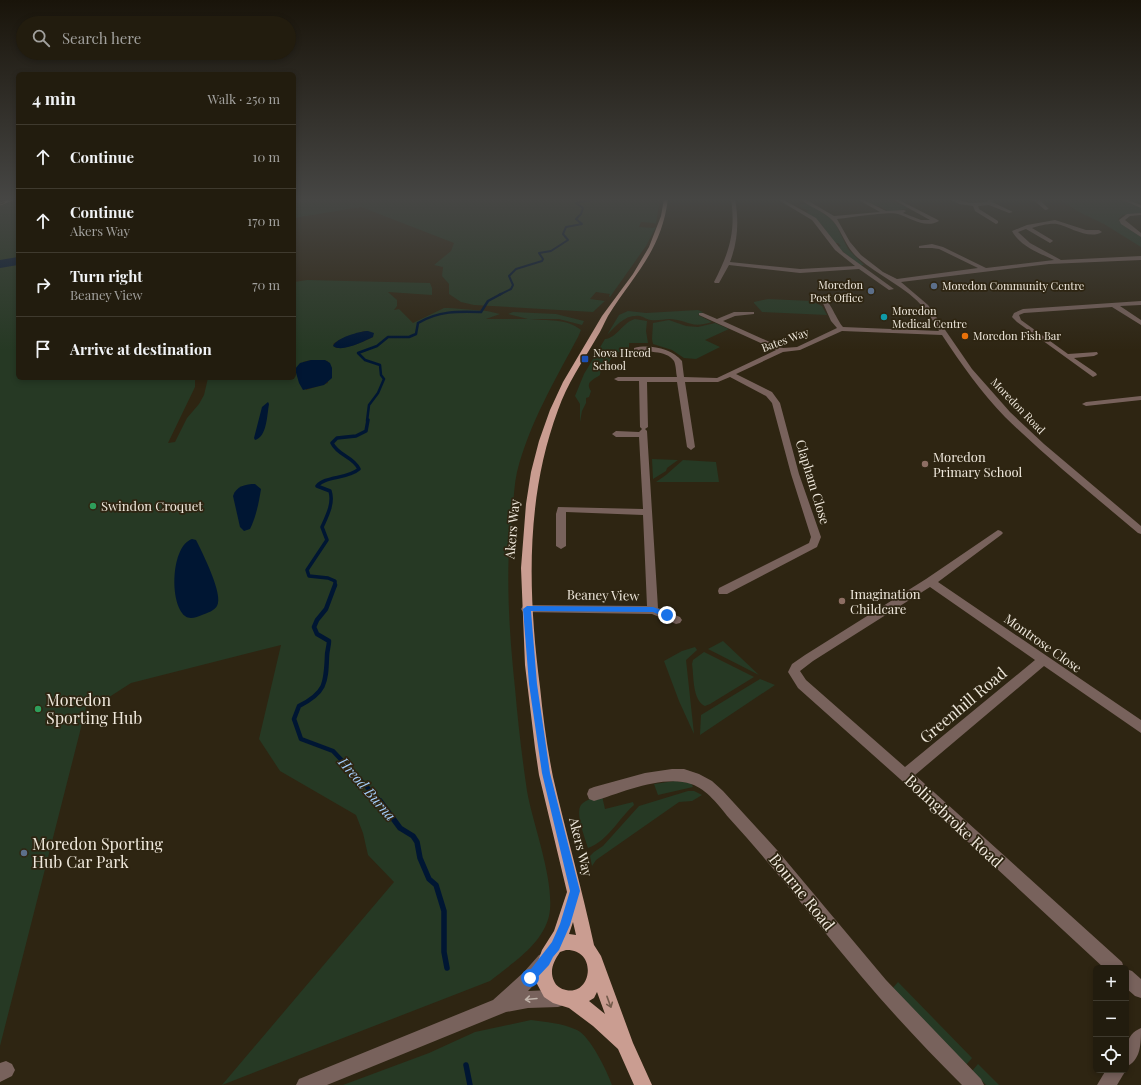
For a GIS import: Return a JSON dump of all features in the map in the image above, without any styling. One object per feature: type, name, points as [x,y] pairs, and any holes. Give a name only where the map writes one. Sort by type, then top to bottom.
[{"type":"main road","name":"Akers Way","points":[[643,1085],[625,1046],[596,965],[587,949],[575,891],[546,773],[533,684],[527,609],[526,543],[537,467],[550,423],[563,389],[605,316],[652,250]]},
{"type":"main road","name":"Akers Way","points":[[575,891],[565,925],[555,946],[545,961],[545,981],[556,996],[568,1000],[599,1020],[625,1046]]},
{"type":"main road","points":[[555,946],[563,942],[572,941],[587,949]]},
{"type":"main road","points":[[568,1000],[581,998],[588,992],[595,979],[596,965]]},
{"type":"street","points":[[717,282],[727,263],[730,250]]},
{"type":"street","points":[[837,250],[858,267],[891,289]]},
{"type":"street","name":"Moredon Road","points":[[854,250],[871,265],[896,281],[926,306],[975,378],[1007,414],[1041,446],[1141,531]]},
{"type":"street","points":[[944,250],[984,269]]},
{"type":"street","points":[[1040,250],[1062,262]]},
{"type":"street","points":[[896,281],[984,269],[1062,262],[1129,258],[1140,261]]},
{"type":"street","points":[[727,263],[806,271],[871,265]]},
{"type":"street","points":[[825,301],[834,321],[841,329]]},
{"type":"street","points":[[1093,375],[1019,321],[1015,317],[1016,314],[1023,311],[1141,303]]},
{"type":"street","points":[[1113,305],[1141,323]]},
{"type":"street","points":[[717,321],[734,314],[752,313]]},
{"type":"street","points":[[701,314],[782,350]]},
{"type":"street","name":"Bates Way","points":[[618,379],[714,381],[732,375],[782,350],[798,349],[841,329],[945,333]]},
{"type":"street","points":[[636,349],[658,350],[679,361],[691,447]]},
{"type":"street","points":[[1067,356],[1094,354]]},
{"type":"street","points":[[1084,376],[1103,374]]},
{"type":"street","name":"Clapham Close","points":[[723,591],[812,545],[816,537],[795,474],[776,403],[769,394],[732,375]]},
{"type":"street","points":[[643,380],[643,431],[653,610]]},
{"type":"street","points":[[1086,404],[1141,398]]},
{"type":"street","points":[[616,434],[643,431]]},
{"type":"street","points":[[561,546],[561,509],[647,512]]},
{"type":"street","points":[[930,582],[998,533]]},
{"type":"street","name":"Montrose Close","points":[[930,582],[1141,727]]},
{"type":"street","name":"Bolingbroke Road","points":[[930,582],[809,658],[796,667],[794,672],[802,684],[905,775],[1113,965]]},
{"type":"street","name":"Beaney View","points":[[527,609],[653,610],[676,620]]},
{"type":"street","name":"Greenhill Road","points":[[905,775],[1043,660]]},
{"type":"street","name":"Bourne Road","points":[[594,794],[658,777],[676,774],[693,778],[706,785],[766,849],[878,983],[975,1085]]},
{"type":"street","points":[[499,1006],[530,978],[545,961]]},
{"type":"street","points":[[1129,980],[1141,990]]},
{"type":"street","points":[[305,1085],[499,1006],[518,1000],[550,998],[568,1000]]},
{"type":"street","points":[[1129,1054],[1141,1037]]},
{"type":"street","points":[[1106,1085],[1115,1073]]},
{"type":"green space","points":[[0,250],[16,250],[16,260],[0,264]]},
{"type":"green space","points":[[452,250],[643,250],[610,297],[610,294],[596,292],[590,299],[605,301],[593,312],[474,305],[461,302],[449,294],[449,284],[442,276],[443,267],[434,265]]},
{"type":"green space","points":[[840,250],[849,250],[864,265],[860,265]]},
{"type":"green space","points":[[16,262],[16,380],[195,380],[195,387],[168,443],[175,442],[187,418],[199,404],[204,395],[208,380],[296,380],[296,282],[307,280],[430,283],[432,295],[388,292],[397,300],[397,306],[394,310],[399,309],[413,323],[444,308],[487,311],[500,314],[486,319],[528,319],[508,314],[513,312],[556,314],[584,321],[582,325],[559,319],[530,319],[563,322],[575,326],[581,330],[543,403],[522,454],[515,482],[510,535],[508,579],[510,622],[520,740],[527,791],[547,871],[550,903],[549,916],[545,926],[533,945],[490,981],[222,1085],[394,882],[368,855],[363,833],[356,815],[280,771],[259,739],[281,645],[131,683],[103,701],[86,708],[0,1046],[0,266]],"holes":[[[364,331],[373,337],[346,347],[336,348],[333,344],[339,340]],[[311,360],[328,361],[328,383],[306,390],[303,362]]]},
{"type":"green space","points":[[768,299],[811,301],[822,306],[827,315],[762,312],[754,303]]},
{"type":"green space","points":[[698,310],[703,312],[698,315],[712,322],[699,325],[670,319],[649,320],[640,316],[635,316],[621,321],[607,335],[619,315],[628,311],[646,313]]},
{"type":"green space","points":[[635,319],[647,321],[646,331],[648,343],[629,343],[629,352],[615,352],[609,362],[601,367],[600,375],[589,383],[589,388],[591,391],[589,397],[586,398],[586,403],[582,411],[580,422],[580,404],[575,396],[584,374],[605,339],[613,336],[627,323]]},
{"type":"green space","points":[[669,320],[686,326],[698,327],[715,323],[729,329],[705,340],[720,347],[696,359],[684,358],[672,350],[653,344],[653,323]]},
{"type":"green space","points":[[652,459],[678,460],[667,468],[666,471],[653,479]]},
{"type":"green space","points":[[683,460],[716,462],[719,482],[656,482]]},
{"type":"green space","points":[[723,641],[759,675],[708,649]]},
{"type":"green space","points":[[695,647],[697,650],[686,660],[694,734],[679,701],[664,661],[682,651]]},
{"type":"green space","points":[[704,652],[754,677],[705,706],[698,699],[696,693],[692,664],[693,660]]},
{"type":"green space","points":[[760,679],[775,685],[700,735],[701,715]]},
{"type":"green space","points":[[675,781],[691,783],[693,787],[658,795],[654,784]]},
{"type":"green space","points":[[688,791],[694,791],[702,795],[692,801],[679,802],[596,860],[592,866],[590,856],[603,846],[639,806]]},
{"type":"green space","points":[[602,796],[605,809],[633,802],[634,805],[602,840],[588,848],[581,826],[579,809],[585,801]]},
{"type":"green space","points":[[898,982],[972,1058],[966,1065],[892,989]]},
{"type":"green space","points":[[531,1020],[566,1026],[577,1030],[582,1034],[598,1054],[612,1085],[343,1085],[429,1053],[475,1032]]},
{"type":"green space","points":[[978,1064],[999,1085],[986,1085],[972,1071]]},
{"type":"water","points":[[368,331],[374,333],[373,337],[347,347],[337,348],[333,346],[343,338]]},
{"type":"water","points":[[311,360],[325,360],[330,363],[332,368],[332,378],[324,385],[303,390],[296,372],[296,368],[300,363]]},
{"type":"water","points":[[268,402],[267,419],[264,430],[262,435],[255,440],[254,438],[262,407]]},
{"type":"water","points":[[255,484],[261,489],[258,504],[250,529],[244,531],[240,527],[233,496],[236,490],[242,486]]},
{"type":"water","points":[[192,539],[196,540],[207,563],[218,593],[218,600],[216,608],[212,611],[198,617],[191,618],[185,616],[176,599],[175,575],[176,563],[180,552],[185,544]]},
{"type":"waterway","name":"Hreod Burna","points":[[501,294],[511,289],[513,285],[509,276],[516,269],[542,261],[543,259],[539,253],[553,250]]},
{"type":"waterway","points":[[0,264],[16,261]]},
{"type":"waterway","name":"Hreod Burna","points":[[367,421],[369,405],[378,393],[384,379],[381,375],[380,365],[365,360],[358,353],[377,346],[388,337],[409,337],[416,334],[418,323],[433,316],[456,312],[481,312],[488,301],[501,294]]},
{"type":"waterway","name":"Hreod Burna","points":[[335,585],[335,581],[328,578],[309,576],[307,570],[327,540],[322,527],[329,509],[331,496],[330,491],[317,486],[325,481],[349,474],[359,469],[353,461],[338,451],[332,443],[337,438],[356,436],[366,431],[368,420]]},
{"type":"waterway","name":"Hreod Burna","points":[[335,585],[326,609],[317,620],[314,627],[317,634],[329,641],[325,681],[319,692],[314,697],[299,706],[294,719],[301,739],[333,751],[381,802]]},
{"type":"waterway","name":"Hreod Burna","points":[[380,801],[400,828],[413,836],[417,842],[420,858],[429,879],[436,885],[444,911],[444,952],[447,968]]},
{"type":"waterway","name":"Hreod Burna","points":[[466,1065],[470,1085]]},
{"type":"place","name":"Moredon Community Centre","points":[[934,286]]},
{"type":"place","name":"Moredon Post Office","points":[[871,291]]},
{"type":"place","name":"Moredon Medical Centre","points":[[884,317]]},
{"type":"place","name":"Moredon Fish Bar","points":[[965,336]]},
{"type":"place","name":"Nova Hreod School","points":[[585,359]]},
{"type":"place","name":"Moredon Primary School","points":[[925,464]]},
{"type":"place","name":"Swindon Croquet","points":[[93,506]]},
{"type":"place","name":"Imagination Childcare","points":[[842,601]]},
{"type":"place","name":"Moredon Sporting Hub","points":[[38,709]]},
{"type":"place","name":"Moredon Sporting Hub Car Park","points":[[24,853]]},
{"type":"route","points":[[530,978],[545,961],[561,935],[575,891],[546,773],[533,684],[527,609],[559,608],[653,610],[667,615]]}]
